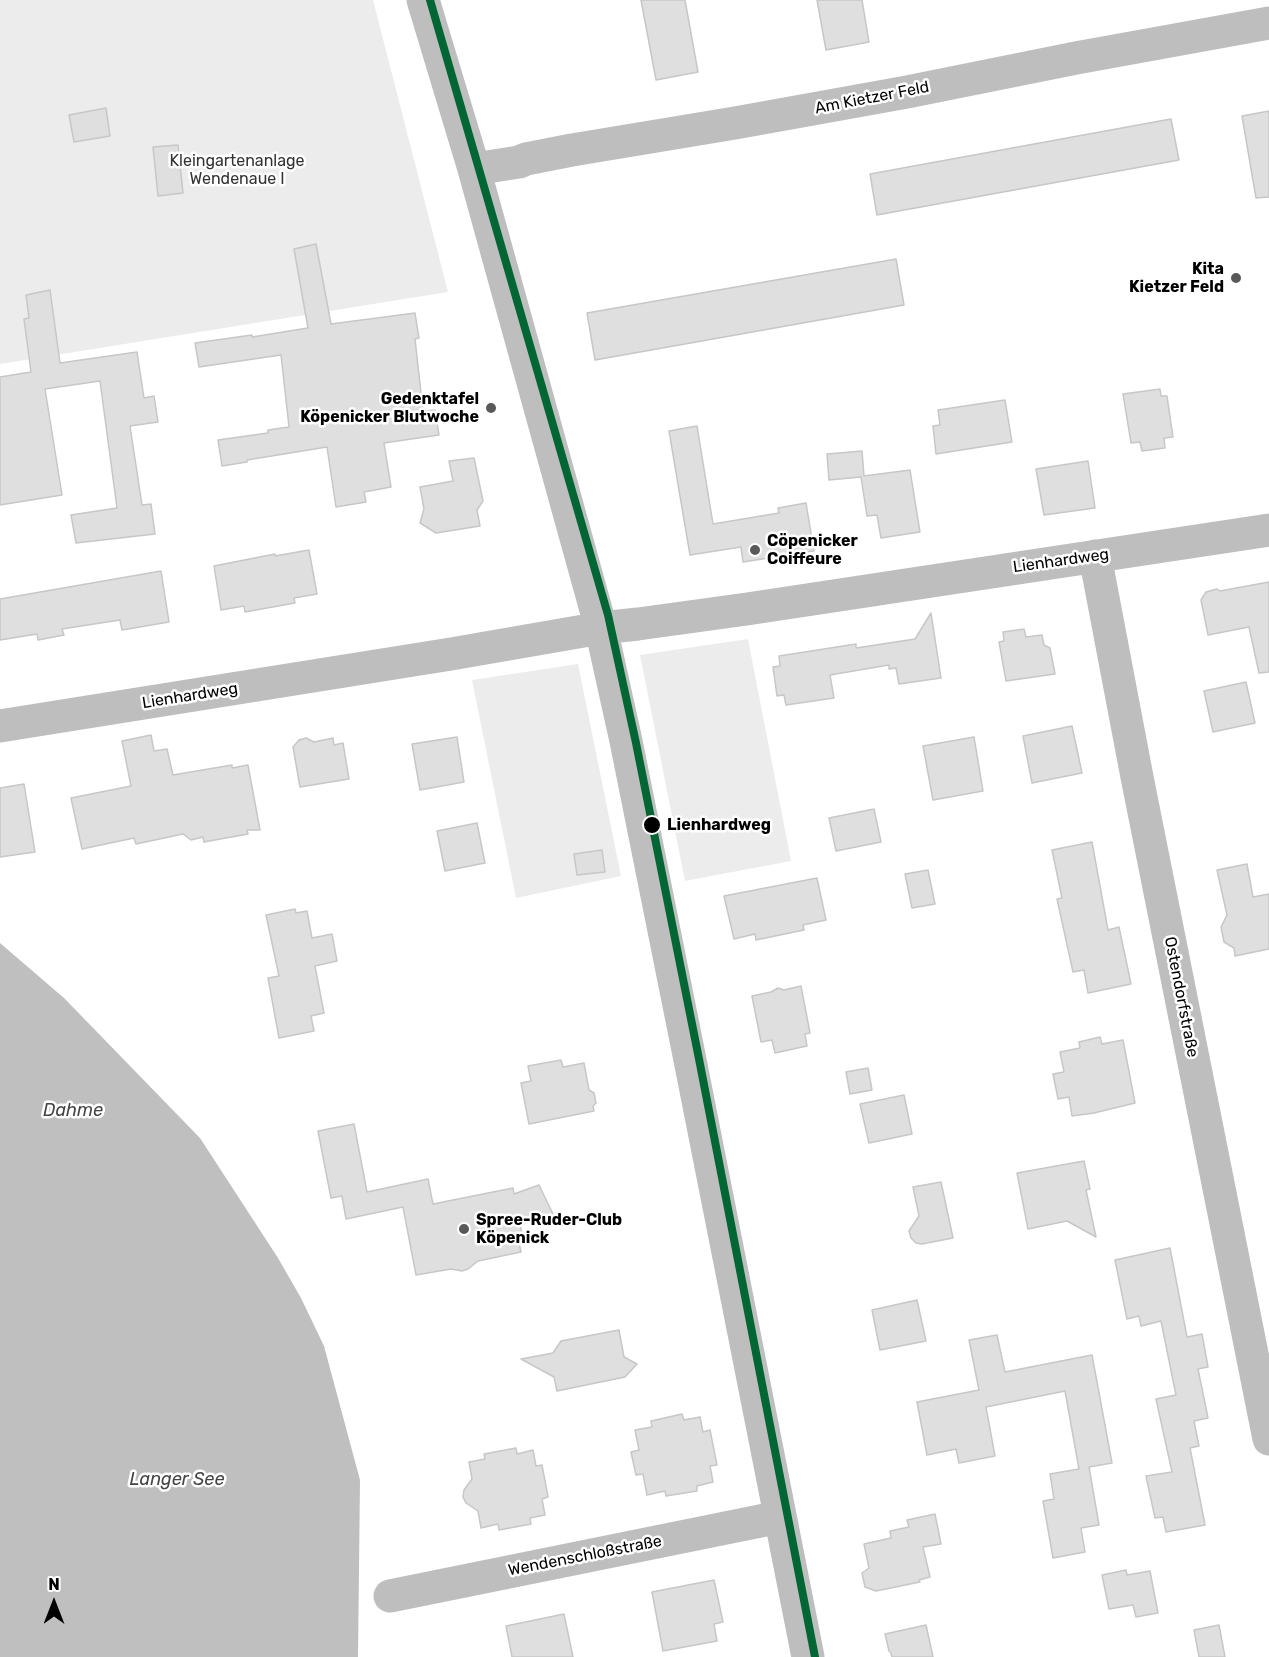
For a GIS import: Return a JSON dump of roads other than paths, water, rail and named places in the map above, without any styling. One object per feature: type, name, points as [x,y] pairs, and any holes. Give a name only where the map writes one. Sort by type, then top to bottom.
[{"type":"street","points":[[423,0],[474,169],[601,628],[690,1059],[808,1657]]},
{"type":"street","name":"Am Kietzer Feld","points":[[474,169],[897,94],[1269,23]]},
{"type":"street","name":"Lienhardweg","points":[[0,726],[601,628],[747,609],[1269,530]]},
{"type":"street","name":"Ostendorfstraße","points":[[1095,556],[1269,1439]]},
{"type":"street","name":"Wendenschloßstraße","points":[[390,1596],[780,1516]]},
{"type":"water","name":"Langer See","points":[[0,943],[64,998],[200,1138],[278,1258],[301,1298],[324,1346],[360,1480],[358,1657],[0,1657]]},
{"type":"place","name":"Kita Kietzer Feld","points":[[1236,278]]},
{"type":"place","name":"Gedenktafel Köpenicker Blutwoche","points":[[491,408]]},
{"type":"place","name":"Cöpenicker Coiffeure","points":[[755,550]]},
{"type":"place","name":"Lienhardweg","points":[[652,825]]},
{"type":"place","name":"Spree-Ruder-Club Köpenick","points":[[464,1229]]},
{"type":"park label","name":"Kleingartenanlage Wendenaue I","points":[[237,170]]},
{"type":"water label","name":"Dahme","points":[[73,1111]]}]
